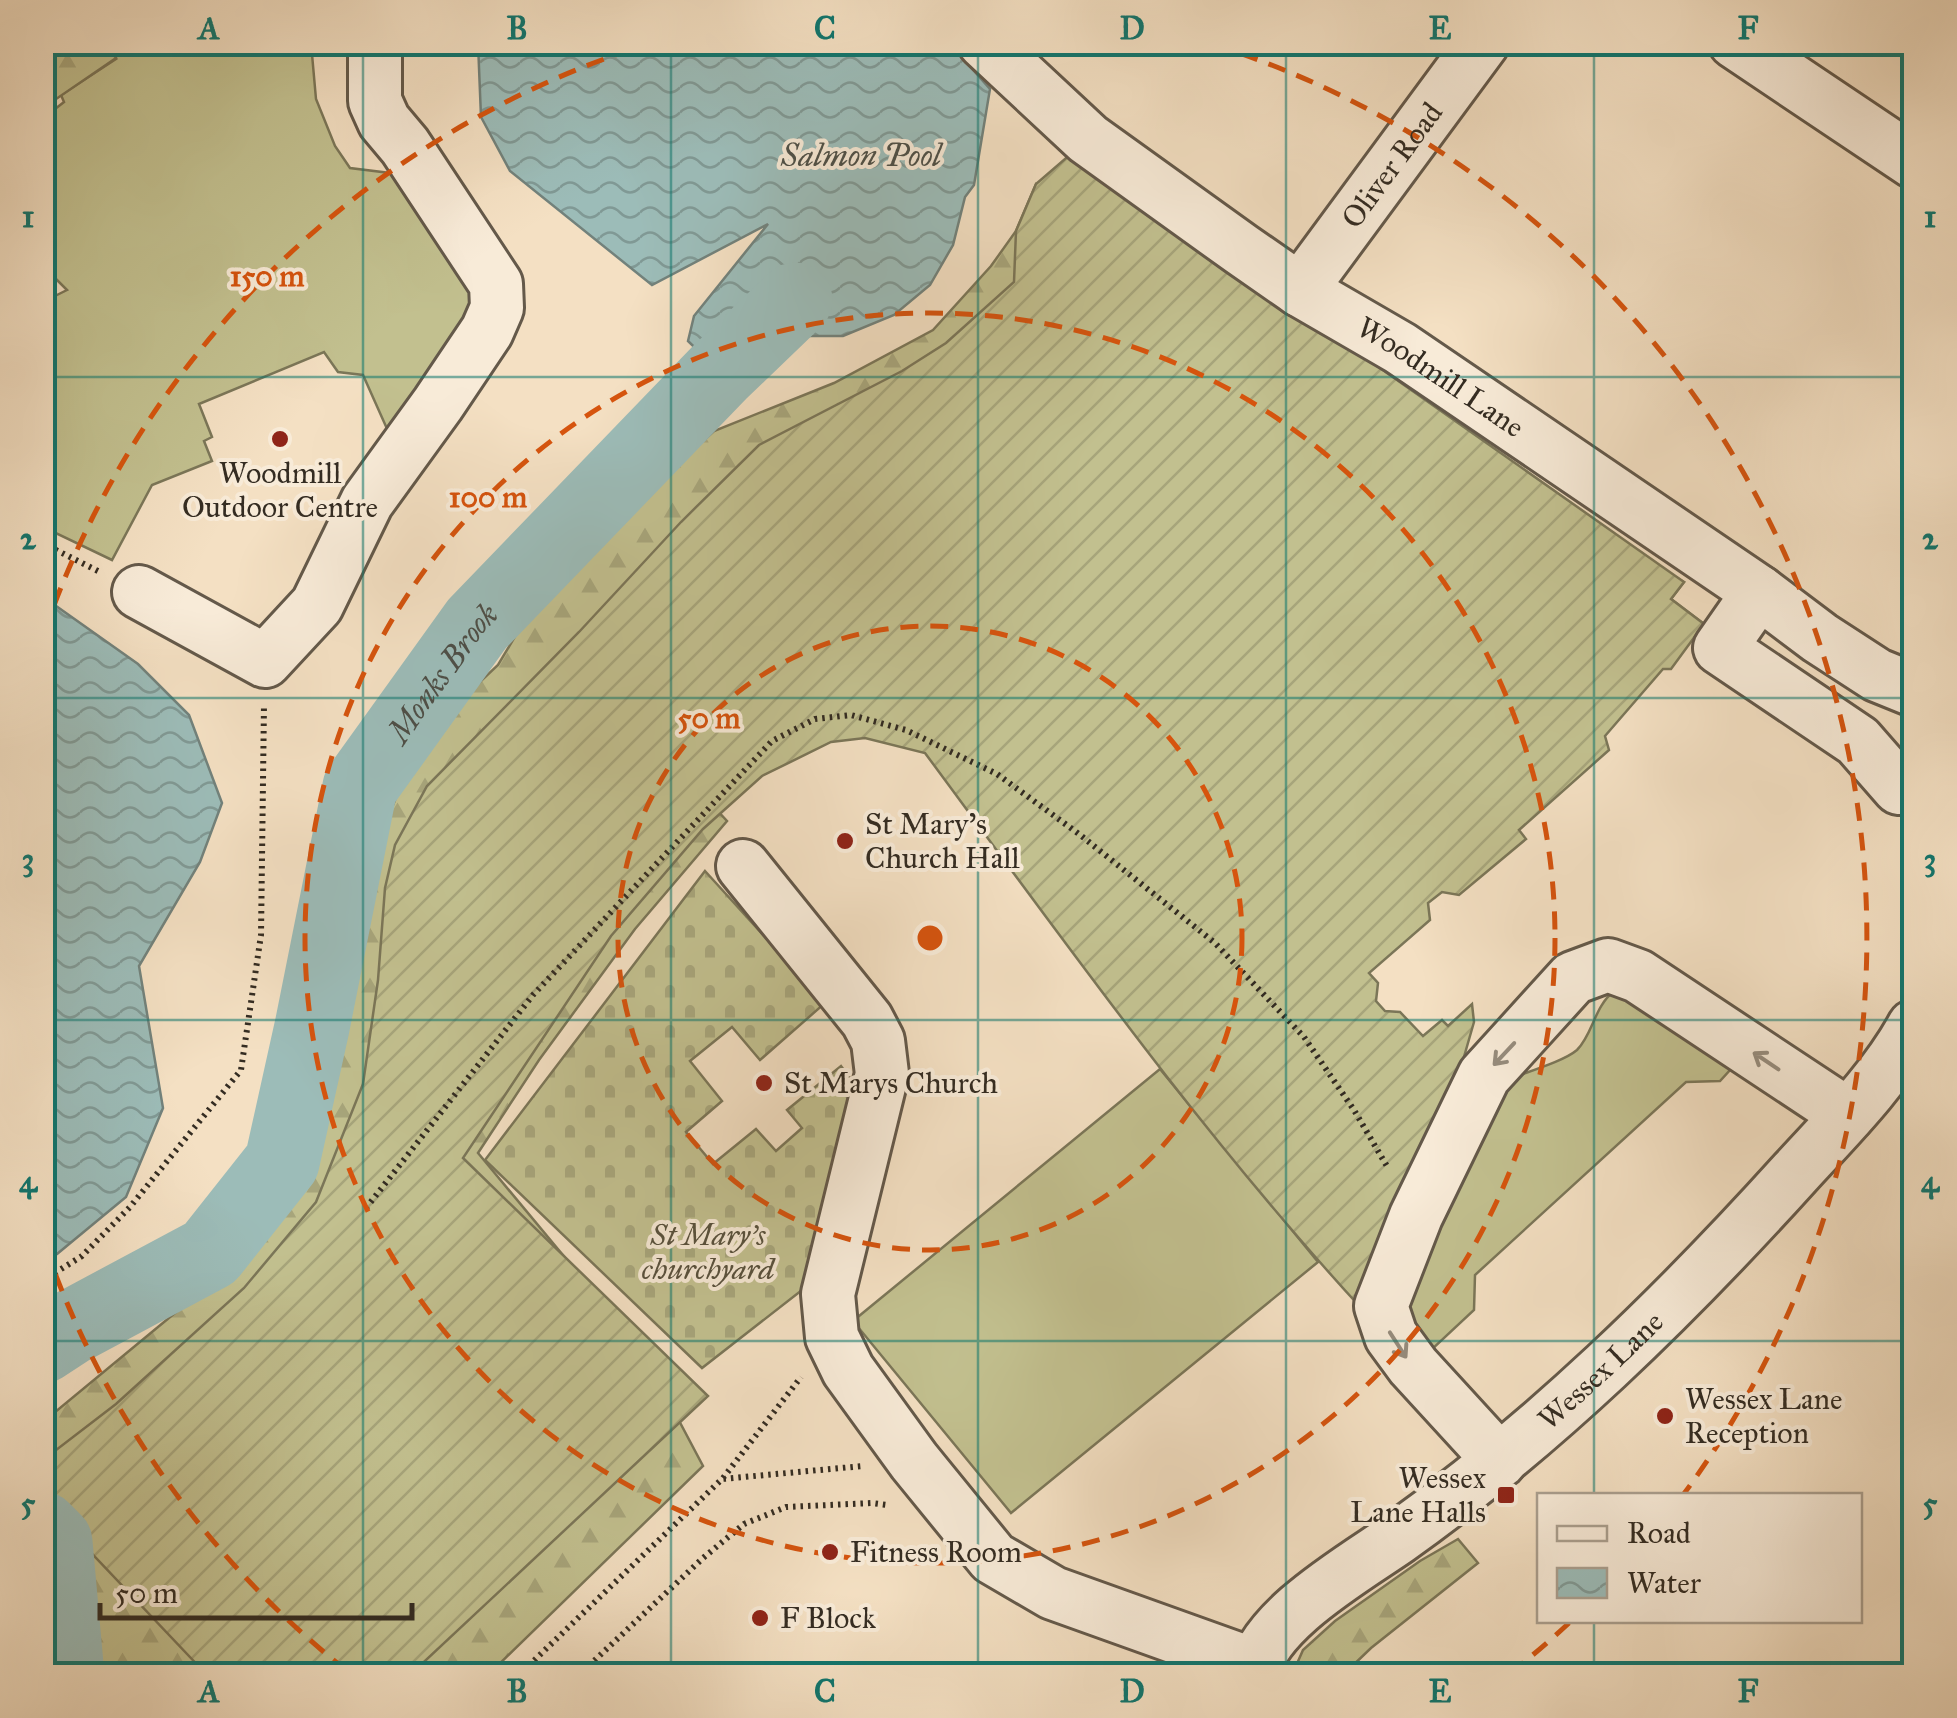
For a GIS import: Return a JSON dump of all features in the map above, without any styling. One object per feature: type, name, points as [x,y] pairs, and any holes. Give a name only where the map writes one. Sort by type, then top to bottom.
[{"type":"street","points":[[139,592],[265,661],[317,605],[367,502],[487,331],[497,308],[496,284],[406,146],[384,121],[375,100],[375,42]]},
{"type":"street","name":"Oliver Road","points":[[1300,290],[1483,42]]},
{"type":"street","points":[[1735,42],[1914,162]]},
{"type":"street","name":"Woodmill Lane","points":[[998,56],[1088,139],[1300,290],[1400,348],[1759,592],[1820,638],[1877,674],[1914,690]]},
{"type":"street","points":[[1759,592],[1720,648],[1858,740],[1899,788]]},
{"type":"street","points":[[743,866],[868,1020],[878,1041],[882,1074],[828,1294],[832,1337],[908,1484],[993,1558],[1053,1593],[1253,1670]]},
{"type":"street","points":[[1500,1461],[1413,1366],[1391,1336],[1382,1306],[1416,1216],[1484,1076],[1574,978],[1608,966],[1638,976],[1848,1115]]},
{"type":"street","name":"Wessex Lane","points":[[1253,1670],[1270,1637],[1292,1613],[1500,1461],[1649,1326],[1848,1115],[1880,1077],[1914,1026]]},
{"type":"path","points":[[42,543],[139,592]]},
{"type":"path","points":[[42,1281],[82,1256],[130,1206],[241,1070],[261,935],[265,661]]},
{"type":"path","points":[[366,1208],[533,995],[772,741],[816,720],[852,715],[906,730],[996,774],[1215,943],[1304,1037],[1354,1110],[1416,1216]]},
{"type":"path","points":[[518,1676],[722,1479],[832,1337]]},
{"type":"path","points":[[722,1479],[908,1484]]},
{"type":"path","points":[[578,1676],[744,1524],[786,1506],[872,1503],[908,1484]]},
{"type":"green space","points":[[43,42],[103,43],[116,58],[43,108]]},
{"type":"green space","points":[[103,43],[311,43],[316,99],[335,146],[350,168],[406,175],[487,311],[388,431],[363,375],[338,372],[324,352],[199,404],[212,437],[204,441],[212,461],[152,485],[112,560],[43,527],[43,302],[67,290],[43,266],[42,119],[64,102],[61,95],[116,59]]},
{"type":"green space","points":[[1073,152],[1684,582],[1671,599],[1704,624],[1671,669],[1663,669],[1605,736],[1609,750],[1519,830],[1526,839],[1459,895],[1442,892],[1428,903],[1430,920],[1369,973],[1378,983],[1376,1001],[1385,1011],[1400,1012],[1423,1036],[1442,1020],[1448,1026],[1472,1004],[1474,1022],[1453,1095],[1362,1309],[1190,1106],[925,753],[865,738],[831,742],[762,776],[703,829],[611,936],[463,1158],[708,1396],[410,1675],[207,1675],[43,1502],[43,1460],[116,1404],[244,1288],[316,1202],[363,1084],[378,980],[385,888],[395,845],[427,786],[759,445],[902,371],[946,343],[1014,282],[1016,231],[1036,184]]},
{"type":"green space","points":[[1036,184],[1684,582],[1671,599],[1704,624],[715,539],[218,1675],[97,1675],[83,1567],[43,1511],[43,1422],[210,1284],[282,1211],[327,1106],[335,1032],[357,963],[377,845],[403,780],[432,727],[498,665],[548,581],[714,431],[834,383],[933,330],[991,266],[1016,231]]},
{"type":"green space","points":[[715,808],[727,821],[635,929],[539,1060],[478,1153],[641,1349],[703,1466],[488,1675],[402,1675],[400,1190]]},
{"type":"green space","name":"St Mary's churchyard","points":[[705,871],[825,1003],[760,1060],[732,1027],[690,1061],[722,1101],[686,1132],[713,1164],[756,1129],[776,1151],[802,1128],[787,1110],[841,1066],[853,1082],[811,1283],[702,1368],[485,1160]]},
{"type":"green space","points":[[1614,991],[1740,1059],[1720,1081],[1686,1082],[1475,1275],[1474,1310],[1428,1353],[1399,1316],[1504,1081],[1577,1050]]},
{"type":"green space","points":[[1160,1069],[1318,1262],[1011,1513],[853,1321]]},
{"type":"green space","points":[[1458,1539],[1478,1563],[1343,1675],[1292,1675],[1303,1650],[1335,1621]]},
{"type":"water","name":"Salmon Pool","points":[[478,43],[942,43],[958,53],[990,89],[974,185],[965,197],[953,245],[930,285],[894,315],[843,336],[803,336],[752,386],[720,372],[688,341],[694,316],[768,224],[652,285],[510,171],[481,117]]},
{"type":"water","points":[[42,596],[138,664],[189,715],[222,803],[200,862],[139,966],[163,1108],[126,1197],[57,1254],[43,1256]]},
{"type":"waterway","name":"Monks Brook","points":[[42,1346],[210,1253],[282,1162],[360,787],[477,624],[720,372],[795,300]]},
{"type":"waterway","name":"Monks Brook","points":[[42,1529],[55,1542],[67,1676]]},
{"type":"place","name":"Woodmill Outdoor Centre","points":[[280,439]]},
{"type":"place","name":"St Mary's Church Hall","points":[[845,841]]},
{"type":"place","name":"St Marys Church","points":[[764,1083]]},
{"type":"place","name":"Wessex Lane Reception","points":[[1665,1416]]},
{"type":"place","name":"Wessex Lane Halls","points":[[1506,1495]]},
{"type":"place","name":"Fitness Room","points":[[830,1552]]},
{"type":"place","name":"F Block","points":[[760,1618]]}]
